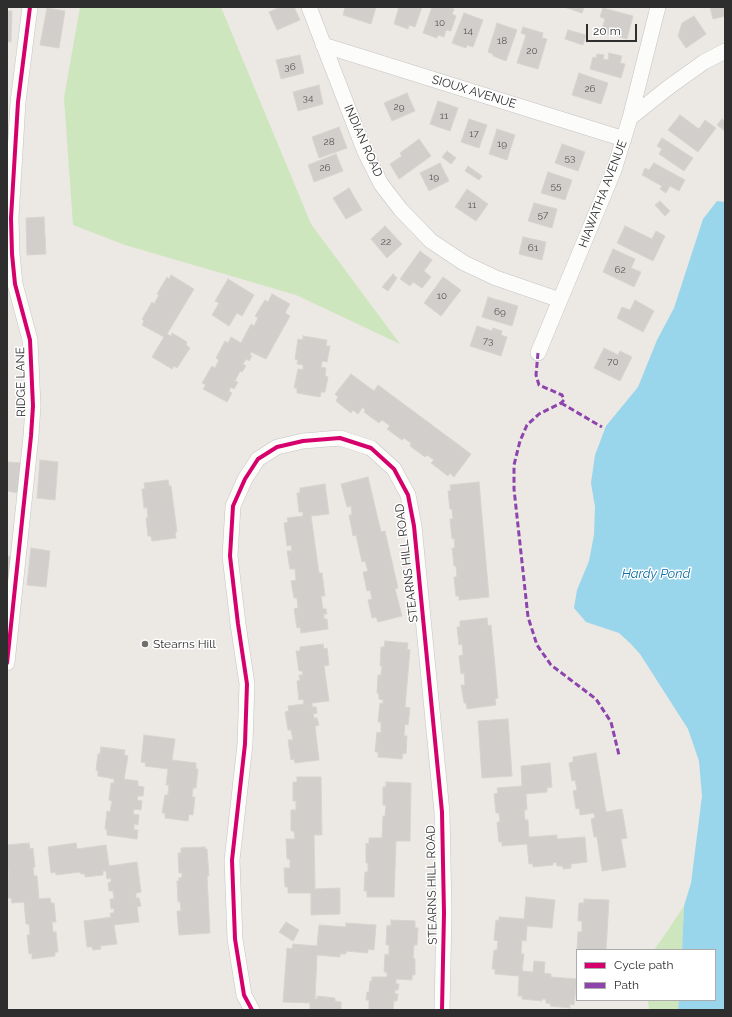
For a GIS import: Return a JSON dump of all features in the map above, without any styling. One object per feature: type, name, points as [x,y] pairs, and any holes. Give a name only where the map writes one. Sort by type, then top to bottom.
[{"type":"street","name":"RIDGE LANE","points":[[7,663],[33,406],[30,340],[15,284],[11,218],[18,102],[30,7]]},
{"type":"street","name":"INDIAN ROAD","points":[[309,7],[365,152],[381,184],[401,210],[431,241],[464,263],[496,278],[560,300]]},
{"type":"street","name":"HIAWATHA AVENUE","points":[[538,353],[614,170],[630,118],[658,7]]},
{"type":"street","name":"SIOUX AVENUE","points":[[323,45],[624,139]]},
{"type":"street","points":[[630,118],[668,87],[704,62],[725,51]]},
{"type":"street","name":"STEARNS HILL ROAD","points":[[252,1010],[244,995],[235,939],[232,860],[245,744],[247,684],[230,556],[234,506],[245,479],[258,459],[277,447],[303,441],[340,438],[371,448],[394,469],[408,495],[414,526],[442,812],[444,913],[442,1010]]},
{"type":"green space","points":[[80,7],[221,7],[311,224],[400,344],[296,295],[125,245],[73,225],[64,98]]},
{"type":"green space","points":[[684,906],[682,949],[655,949]]},
{"type":"green space","points":[[648,1001],[679,1001],[678,1010],[649,1010]]},
{"type":"water","name":"Hardy Pond","points":[[717,201],[725,202],[725,1010],[678,1010],[679,1001],[716,1001],[716,949],[682,949],[684,906],[691,883],[702,796],[699,761],[688,729],[640,654],[619,633],[586,622],[574,608],[577,590],[589,561],[594,535],[595,507],[591,483],[595,455],[606,426],[638,387],[657,340],[674,308],[703,219]]},
{"type":"building","points":[[281,7],[294,7],[300,20],[277,30],[269,12]]},
{"type":"building","points":[[343,7],[376,7],[371,24],[343,15],[345,8]]},
{"type":"building","points":[[399,7],[422,7],[415,27],[409,25],[408,29],[394,24]]},
{"type":"building","points":[[432,7],[448,7],[454,9],[452,14],[456,16],[451,31],[446,30],[444,37],[438,35],[437,38],[423,33]]},
{"type":"building","points":[[564,7],[584,7],[582,13]]},
{"type":"building","points":[[710,7],[725,7],[725,16],[713,19]]},
{"type":"building","points":[[47,8],[65,11],[59,48],[40,45]]},
{"type":"building","points":[[603,8],[633,16],[627,39],[601,32],[605,19],[600,17]]},
{"type":"building","points":[[7,11],[12,11],[11,42],[7,42]]},
{"type":"building","points":[[464,13],[483,20],[473,47],[467,45],[466,48],[452,43]]},
{"type":"building","points":[[694,16],[706,34],[686,48],[678,36],[682,23]]},
{"type":"building","points":[[497,23],[517,30],[506,61],[493,56],[493,54],[488,52]]},
{"type":"building","points":[[523,27],[543,33],[542,38],[547,39],[538,69],[517,63],[526,35],[521,33]]},
{"type":"building","points":[[568,30],[586,35],[583,45],[565,39]]},
{"type":"building","points":[[609,53],[622,56],[620,63],[625,64],[621,78],[590,69],[593,57],[596,58],[597,54],[604,55],[603,59],[608,60]]},
{"type":"building","points":[[300,55],[304,73],[281,79],[276,60]]},
{"type":"building","points":[[579,73],[608,83],[601,104],[572,95]]},
{"type":"building","points":[[319,85],[323,104],[298,111],[293,92]]},
{"type":"building","points":[[407,93],[415,111],[392,121],[384,103]]},
{"type":"building","points":[[438,101],[458,108],[450,131],[430,124]]},
{"type":"building","points":[[680,115],[699,129],[705,120],[716,128],[698,152],[668,130]]},
{"type":"building","points":[[469,119],[487,125],[479,148],[461,142]]},
{"type":"building","points":[[722,119],[725,122],[725,131],[717,125]]},
{"type":"building","points":[[339,127],[347,148],[319,158],[312,137]]},
{"type":"building","points":[[497,129],[515,135],[507,160],[489,154]]},
{"type":"building","points":[[662,138],[693,158],[684,171],[659,154],[662,149],[657,146]]},
{"type":"building","points":[[419,139],[431,156],[399,179],[390,164],[402,156],[400,153]]},
{"type":"building","points":[[562,144],[585,152],[578,171],[555,163]]},
{"type":"building","points":[[447,151],[456,158],[451,164],[442,157]]},
{"type":"building","points":[[336,154],[343,171],[314,182],[308,165]]},
{"type":"building","points":[[440,163],[449,181],[429,191],[420,173]]},
{"type":"building","points":[[654,163],[685,180],[679,191],[670,186],[666,193],[660,189],[662,186],[642,175],[645,168],[649,170]]},
{"type":"building","points":[[468,166],[482,176],[479,180],[465,171]]},
{"type":"building","points":[[548,172],[572,180],[565,200],[541,193]]},
{"type":"building","points":[[349,188],[362,210],[346,219],[333,198]]},
{"type":"building","points":[[467,189],[488,204],[476,221],[455,207]]},
{"type":"building","points":[[660,201],[670,211],[665,216],[655,205]]},
{"type":"building","points":[[534,203],[557,209],[552,228],[528,221]]},
{"type":"building","points":[[44,217],[46,254],[27,255],[26,218]]},
{"type":"building","points":[[385,226],[402,244],[387,258],[371,239]]},
{"type":"building","points":[[625,226],[652,239],[656,231],[665,236],[653,261],[617,243]]},
{"type":"building","points":[[523,237],[546,242],[542,260],[519,254]]},
{"type":"building","points":[[613,249],[635,259],[631,268],[641,272],[634,287],[603,272]]},
{"type":"building","points":[[420,251],[432,260],[424,271],[431,277],[422,288],[413,282],[410,286],[400,279]]},
{"type":"building","points":[[393,274],[397,278],[388,291],[382,287]]},
{"type":"building","points":[[171,275],[194,289],[167,334],[171,336],[172,333],[187,342],[186,345],[190,348],[177,368],[174,366],[172,369],[152,357],[164,337],[142,325],[144,321],[142,319],[152,302],[154,304],[159,295],[157,294],[167,277],[169,279]]},
{"type":"building","points":[[443,277],[461,290],[441,316],[424,303]]},
{"type":"building","points":[[228,279],[254,295],[242,316],[237,313],[229,326],[212,315],[219,303],[215,301]]},
{"type":"building","points":[[272,294],[290,304],[285,313],[290,316],[266,359],[251,352],[250,355],[252,356],[249,361],[246,359],[243,364],[246,366],[242,372],[240,371],[235,381],[238,382],[234,389],[231,387],[229,391],[232,393],[227,402],[203,389],[206,385],[202,383],[212,366],[215,368],[219,360],[216,358],[225,341],[228,343],[231,337],[241,343],[251,324],[254,326],[258,318],[255,316],[265,300],[268,302]]},
{"type":"building","points":[[488,297],[518,306],[512,326],[482,317]]},
{"type":"building","points":[[635,300],[654,311],[643,332],[617,318],[622,307],[630,310]]},
{"type":"building","points":[[477,326],[492,331],[493,328],[502,331],[501,335],[507,337],[501,356],[470,346]]},
{"type":"building","points":[[303,336],[327,340],[326,346],[330,346],[327,362],[322,361],[321,367],[326,368],[325,376],[328,377],[325,392],[321,392],[320,397],[297,393],[297,388],[294,388],[298,369],[303,370],[303,365],[297,364],[298,360],[295,359],[298,339],[303,340]]},
{"type":"building","points":[[604,348],[618,355],[620,351],[632,357],[620,381],[594,368]]},
{"type":"building","points":[[351,374],[374,391],[378,385],[471,454],[454,477],[450,473],[448,476],[431,463],[434,460],[427,455],[425,457],[410,446],[411,443],[404,438],[402,440],[387,429],[390,426],[382,420],[379,423],[364,412],[365,410],[363,407],[358,414],[353,410],[351,413],[336,401],[338,397],[335,394]]},
{"type":"building","points":[[40,460],[58,462],[55,500],[37,498]]},
{"type":"building","points":[[7,462],[22,463],[18,493],[7,491]]},
{"type":"building","points":[[368,477],[381,532],[385,531],[398,588],[395,589],[402,616],[378,622],[376,617],[372,618],[368,600],[372,599],[370,590],[367,591],[363,572],[368,571],[365,561],[362,562],[356,535],[353,536],[349,515],[352,515],[351,506],[347,507],[341,484]]},
{"type":"building","points":[[168,480],[169,486],[171,486],[177,532],[175,532],[176,538],[152,541],[151,536],[148,536],[146,518],[148,518],[147,507],[144,508],[142,489],[145,489],[144,483]]},
{"type":"building","points":[[479,482],[489,597],[459,600],[459,596],[456,596],[454,577],[457,577],[452,548],[455,548],[454,538],[452,539],[450,519],[453,519],[448,491],[451,491],[450,485]]},
{"type":"building","points":[[325,484],[329,514],[311,516],[319,573],[322,573],[325,596],[321,596],[323,609],[326,609],[327,614],[324,614],[324,619],[327,619],[328,629],[301,633],[300,627],[297,628],[294,609],[298,608],[297,598],[294,598],[291,581],[296,580],[295,569],[290,569],[287,551],[292,551],[291,545],[287,546],[284,523],[288,522],[287,518],[303,516],[303,512],[299,512],[297,493],[300,493],[300,488]]},
{"type":"building","points":[[31,548],[50,551],[46,587],[27,585]]},
{"type":"building","points":[[7,556],[14,557],[8,588],[7,588]]},
{"type":"building","points":[[487,618],[488,626],[491,625],[498,698],[495,699],[496,705],[467,709],[466,703],[464,703],[461,685],[465,685],[464,673],[461,674],[459,656],[463,655],[462,644],[459,645],[457,627],[460,627],[460,621]]},
{"type":"building","points":[[385,641],[408,643],[407,649],[410,650],[405,707],[410,708],[408,725],[405,724],[404,736],[407,736],[406,754],[403,753],[402,759],[378,757],[378,752],[375,752],[377,732],[381,733],[381,722],[378,722],[380,703],[383,704],[383,700],[379,699],[379,694],[377,693],[378,675],[381,675],[382,666],[380,666],[381,647],[384,647]]},
{"type":"building","points":[[323,644],[324,649],[327,648],[329,665],[324,666],[329,701],[312,703],[312,707],[316,707],[317,713],[313,714],[314,718],[317,718],[319,725],[315,726],[319,760],[295,763],[294,759],[291,760],[288,740],[293,740],[291,730],[288,730],[285,712],[289,711],[288,706],[304,704],[303,699],[299,700],[297,681],[300,680],[299,675],[303,675],[302,671],[299,671],[296,651],[300,651],[300,647]]},
{"type":"building","points":[[508,719],[512,776],[482,778],[478,721]]},
{"type":"building","points":[[144,735],[175,739],[172,760],[196,763],[196,769],[198,769],[196,788],[193,788],[192,797],[195,797],[193,815],[189,814],[188,821],[165,818],[165,813],[162,813],[165,795],[168,795],[169,785],[166,785],[168,769],[145,766],[146,763],[141,762]]},
{"type":"building","points":[[101,747],[125,750],[124,755],[128,756],[124,779],[138,781],[138,786],[144,787],[143,796],[138,796],[137,800],[142,801],[141,810],[134,809],[133,814],[139,815],[138,825],[134,824],[134,830],[138,830],[137,839],[107,835],[107,830],[105,829],[107,811],[110,812],[112,801],[109,800],[111,783],[114,783],[114,779],[98,776],[98,771],[96,770],[98,754],[100,754]]},
{"type":"building","points":[[596,753],[606,812],[622,809],[627,838],[621,839],[626,867],[602,871],[597,837],[594,837],[591,819],[595,818],[594,813],[580,815],[579,808],[576,809],[573,791],[577,790],[575,780],[572,781],[569,763],[573,762],[573,757]]},
{"type":"building","points":[[550,763],[552,787],[547,788],[547,792],[526,794],[527,810],[524,810],[525,820],[528,820],[529,837],[557,835],[557,839],[585,837],[587,862],[571,864],[571,868],[563,869],[563,866],[557,866],[556,862],[553,863],[553,865],[533,867],[533,864],[529,864],[527,844],[502,846],[502,842],[499,842],[497,822],[500,822],[499,813],[496,813],[494,794],[498,793],[497,788],[522,786],[521,766]]},
{"type":"building","points":[[297,777],[321,777],[322,835],[314,835],[315,889],[340,888],[340,914],[311,915],[311,893],[288,893],[288,887],[285,887],[284,868],[290,868],[290,859],[287,859],[286,839],[295,839],[294,831],[291,831],[291,810],[296,810],[296,801],[293,801],[293,782],[297,782]]},
{"type":"building","points":[[386,782],[411,783],[410,841],[396,841],[394,897],[367,897],[367,891],[364,891],[365,872],[368,872],[368,863],[366,863],[366,843],[369,844],[369,838],[382,838],[383,816],[385,816],[386,805],[383,805],[383,787],[386,787]]},
{"type":"building","points":[[29,843],[30,849],[33,848],[35,867],[33,868],[34,876],[37,876],[39,899],[50,898],[51,903],[54,903],[56,922],[52,922],[53,932],[56,932],[58,952],[55,952],[55,956],[32,959],[32,953],[29,954],[27,935],[30,935],[29,924],[26,924],[24,902],[12,903],[11,898],[8,898],[7,885],[7,879],[9,879],[7,869],[7,845]]},
{"type":"building","points":[[76,843],[77,849],[106,845],[109,866],[137,862],[141,892],[136,893],[136,898],[139,898],[141,906],[137,907],[139,922],[114,925],[117,944],[100,946],[101,949],[93,950],[92,947],[87,947],[84,921],[111,917],[110,913],[114,913],[114,908],[111,909],[110,899],[114,899],[113,891],[109,891],[108,883],[111,882],[111,878],[107,879],[106,871],[103,871],[103,875],[85,877],[85,874],[81,874],[80,872],[56,875],[56,872],[51,873],[48,847]]},
{"type":"building","points":[[205,847],[205,849],[207,849],[209,876],[207,876],[210,933],[179,935],[177,911],[181,911],[180,901],[178,902],[177,881],[179,881],[179,878],[182,877],[182,873],[179,873],[178,853],[181,853],[181,848]]},
{"type":"building","points":[[526,897],[555,900],[552,928],[527,926],[526,941],[522,940],[521,954],[524,954],[522,971],[533,972],[534,961],[545,962],[544,973],[551,974],[551,977],[576,979],[574,1005],[570,1004],[570,1008],[550,1006],[551,1004],[546,1003],[546,999],[542,999],[542,1001],[522,999],[522,996],[518,996],[519,976],[495,974],[495,969],[492,969],[494,950],[497,950],[498,941],[494,940],[496,920],[499,921],[499,917],[524,919]]},
{"type":"building","points":[[584,899],[609,900],[606,949],[577,949],[578,932],[582,932],[582,921],[578,921],[579,903],[584,903]]},
{"type":"building","points":[[391,920],[415,921],[415,928],[418,928],[417,945],[414,945],[413,958],[415,959],[415,975],[412,975],[412,980],[396,979],[396,984],[399,984],[398,990],[395,990],[395,994],[398,994],[397,1001],[394,1001],[393,1010],[369,1010],[369,1000],[366,1000],[372,977],[387,977],[387,972],[384,972],[385,954],[389,955],[389,945],[386,945],[387,925],[391,926]]},
{"type":"building","points":[[286,922],[299,930],[293,941],[279,932]]},
{"type":"building","points":[[346,923],[376,925],[374,950],[368,949],[368,953],[346,951],[346,954],[340,954],[340,957],[317,955],[315,999],[317,999],[317,996],[335,998],[335,1001],[341,1002],[341,1010],[310,1010],[310,1003],[283,1002],[287,948],[292,949],[293,944],[317,946],[319,925],[346,927]]},
{"type":"marked path","points":[[538,353],[536,375],[539,385],[562,395],[564,400],[539,414],[527,425],[520,441],[514,465],[514,489],[528,617],[537,645],[551,665],[596,699],[611,722],[619,755]]},
{"type":"marked path","points":[[561,403],[602,427]]},
{"type":"cycle path","points":[[7,663],[33,406],[30,340],[15,284],[11,218],[18,102],[30,7]]},
{"type":"cycle path","points":[[252,1010],[244,995],[235,939],[232,860],[245,744],[247,684],[230,556],[233,506],[245,479],[258,459],[277,447],[303,441],[340,438],[371,448],[394,469],[408,495],[414,526],[442,812],[444,913],[442,1010]]},
{"type":"place","name":"Stearns Hill","points":[[145,644]]}]
